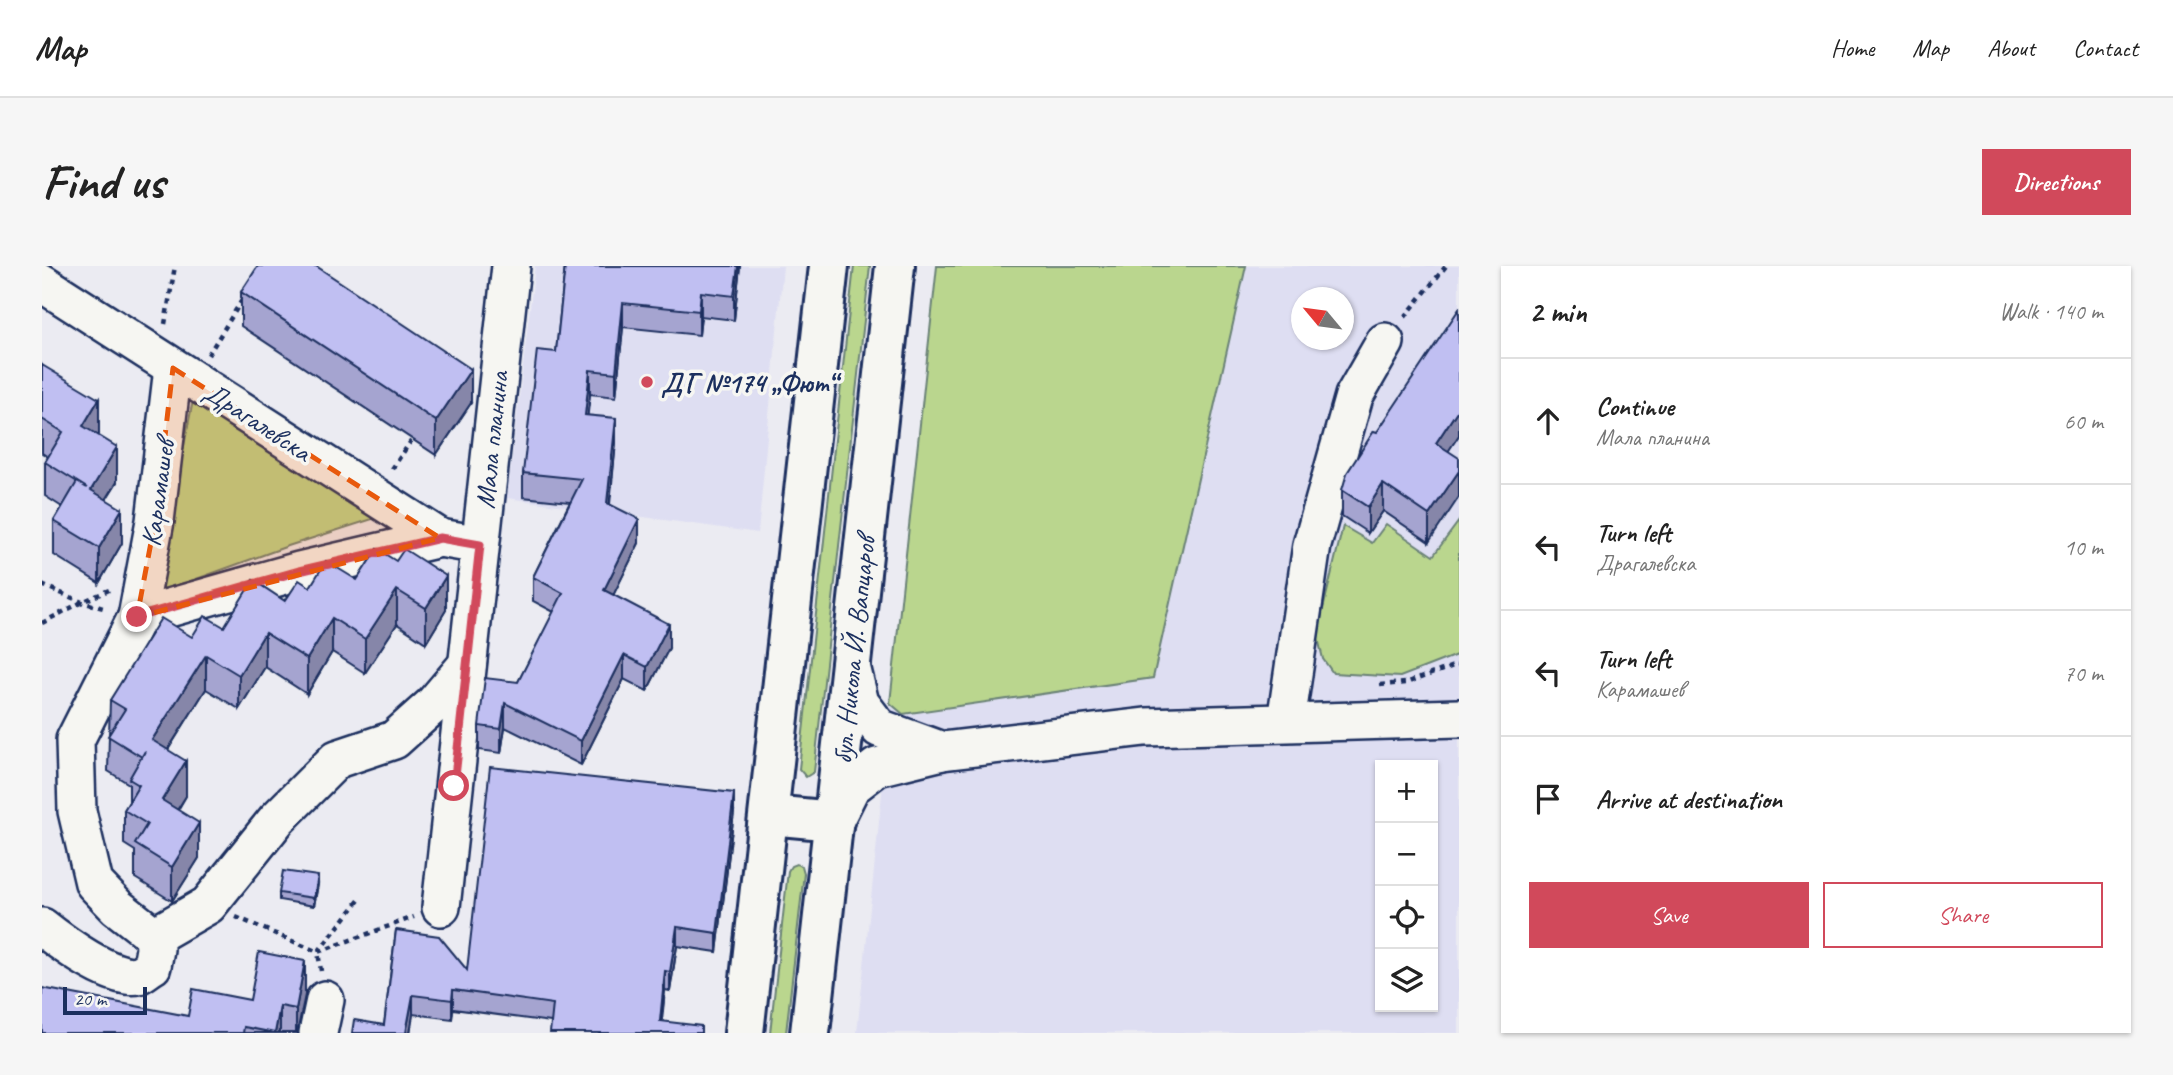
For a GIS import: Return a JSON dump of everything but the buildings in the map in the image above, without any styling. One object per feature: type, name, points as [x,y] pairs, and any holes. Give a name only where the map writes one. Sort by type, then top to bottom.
[{"type":"main road","points":[[744,1033],[829,266]]},
{"type":"main road","name":"бул. Никола Й. Вапцаров","points":[[810,1033],[895,266]]},
{"type":"main road","points":[[770,815],[834,821]]},
{"type":"street","name":"Мала планина","points":[[441,907],[511,266]]},
{"type":"street","name":"Драгалевска","points":[[42,283],[440,538],[480,545]]},
{"type":"street","points":[[1286,722],[1312,545],[1354,396],[1385,342]]},
{"type":"street","name":"Карамашев","points":[[154,936],[117,907],[94,883],[77,811],[75,740],[137,617],[155,521],[175,368]]},
{"type":"street","points":[[137,617],[299,571],[440,538]]},
{"type":"street","points":[[42,927],[70,950],[121,974],[139,975],[152,966],[154,936],[208,905],[277,819],[337,759],[394,740],[433,705],[467,665]]},
{"type":"street","points":[[851,666],[860,703],[879,727],[942,751]]},
{"type":"street","points":[[834,821],[851,787],[877,767],[942,751],[1145,727],[1459,718]]},
{"type":"path","points":[[175,266],[175,368]]},
{"type":"path","points":[[1385,342],[1446,266]]},
{"type":"path","points":[[175,368],[249,289]]},
{"type":"path","points":[[396,464],[411,441]]},
{"type":"path","points":[[42,585],[82,601],[137,617]]},
{"type":"path","points":[[42,623],[51,618]]},
{"type":"path","points":[[1379,685],[1406,683],[1459,664]]},
{"type":"path","points":[[318,952],[360,899]]},
{"type":"path","points":[[208,905],[318,952],[441,907]]},
{"type":"highlighted area","points":[[173,368],[440,538],[137,617],[155,521]]},
{"type":"shaded area","name":"ДГ №174 „Фют“","points":[[535,266],[783,266],[758,533],[507,498]]},
{"type":"shaded area","points":[[937,266],[1459,266],[1459,1033],[857,1033]]},
{"type":"green space","points":[[854,266],[870,266],[814,772],[806,777],[799,769]]},
{"type":"green space","points":[[937,266],[1246,266],[1153,678],[903,714],[890,703]]},
{"type":"green space","points":[[195,390],[382,516],[288,546],[155,594]]},
{"type":"green space","points":[[1459,521],[1459,654],[1400,677],[1333,673],[1323,659],[1317,634],[1343,526],[1372,543],[1386,524],[1433,556]]},
{"type":"green space","points":[[796,864],[802,866],[804,873],[786,1033],[770,1033],[788,871]]},
{"type":"place","name":"ДГ №174 „Фют“","points":[[647,382]]},
{"type":"route","points":[[137,617],[299,571],[440,538],[480,545],[454,786]]}]
